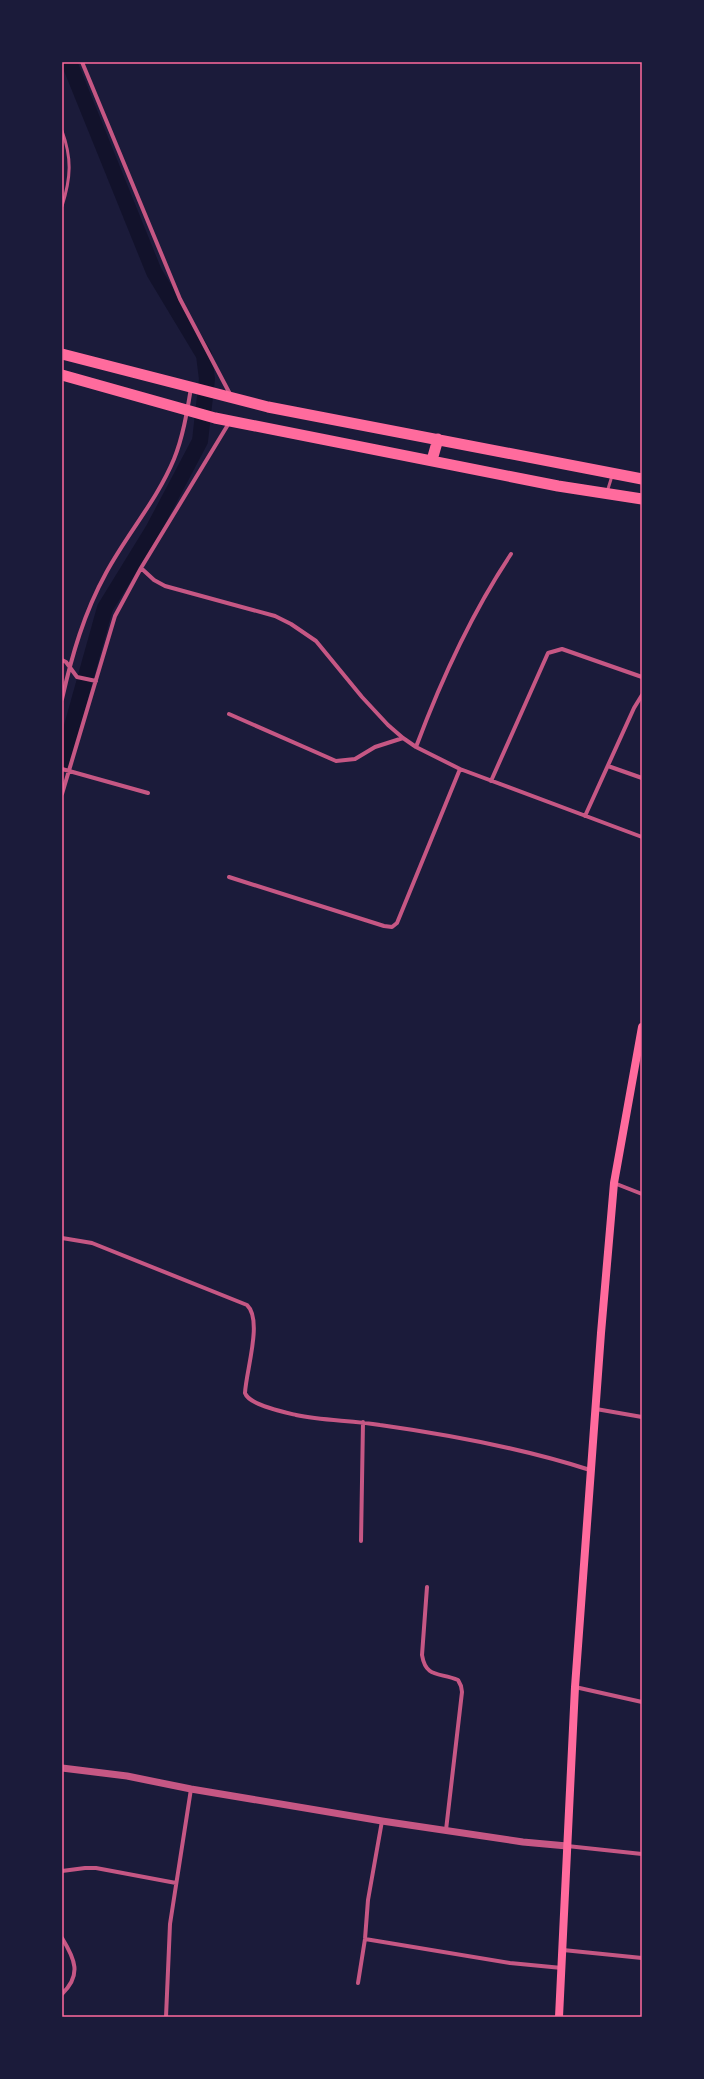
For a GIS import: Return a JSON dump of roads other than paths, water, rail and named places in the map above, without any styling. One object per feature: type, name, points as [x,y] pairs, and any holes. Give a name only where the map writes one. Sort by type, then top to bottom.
[{"type":"highway","points":[[62,354],[232,398],[642,480]]},
{"type":"highway","points":[[62,375],[215,418],[642,499]]},
{"type":"highway","points":[[432,460],[438,439]]},
{"type":"main road","points":[[559,2017],[576,1687],[590,1470],[614,1183],[642,1027]]},
{"type":"street","points":[[82,62],[180,299],[232,398]]},
{"type":"street","points":[[62,699],[69,666],[85,617],[104,578],[154,498],[175,458],[191,412],[194,389]]},
{"type":"street","points":[[62,794],[65,770],[96,681],[115,616],[141,568],[231,421]]},
{"type":"street","points":[[416,747],[434,699],[473,617],[511,554]]},
{"type":"street","points":[[141,568],[154,580],[165,586],[275,616],[302,631],[316,641],[362,697],[388,725],[416,747],[460,769],[490,781],[642,837]]},
{"type":"street","points":[[490,781],[548,653],[562,649],[642,677]]},
{"type":"street","points":[[62,660],[69,666],[76,677],[96,681]]},
{"type":"street","points":[[585,816],[642,695]]},
{"type":"street","points":[[229,714],[336,761],[355,759],[375,747],[403,738]]},
{"type":"street","points":[[608,766],[642,778]]},
{"type":"street","points":[[229,877],[384,926],[394,926],[397,923],[460,769]]},
{"type":"street","points":[[65,770],[148,793]]},
{"type":"street","points":[[614,1183],[642,1194]]},
{"type":"street","points":[[62,1238],[92,1243],[247,1305],[251,1309],[255,1321],[245,1387],[246,1396],[250,1401],[297,1415],[363,1422],[450,1436],[559,1460],[590,1470]]},
{"type":"street","points":[[596,1409],[642,1417]]},
{"type":"street","points":[[361,1541],[363,1422]]},
{"type":"street","points":[[427,1587],[422,1655],[423,1664],[429,1671],[458,1680],[462,1692],[446,1830]]},
{"type":"street","points":[[576,1687],[642,1702]]},
{"type":"street","points":[[62,1768],[127,1776],[191,1789],[382,1821],[523,1842],[642,1854]]},
{"type":"street","points":[[166,2017],[168,1953],[176,1883],[191,1789]]},
{"type":"street","points":[[358,1983],[365,1939],[368,1900],[382,1821]]},
{"type":"street","points":[[62,1871],[96,1868],[176,1883]]},
{"type":"street","points":[[62,1938],[72,1954],[75,1965],[72,1982],[62,1994]]},
{"type":"street","points":[[365,1939],[502,1962],[562,1968]]},
{"type":"street","points":[[563,1950],[642,1958]]},
{"type":"lane","points":[[62,131],[69,150],[69,158],[67,188],[62,206]]},
{"type":"lane","points":[[606,493],[613,473]]},
{"type":"waterway","points":[[62,762],[105,608],[153,530],[200,441],[207,379],[204,355],[154,272],[69,62]]}]
